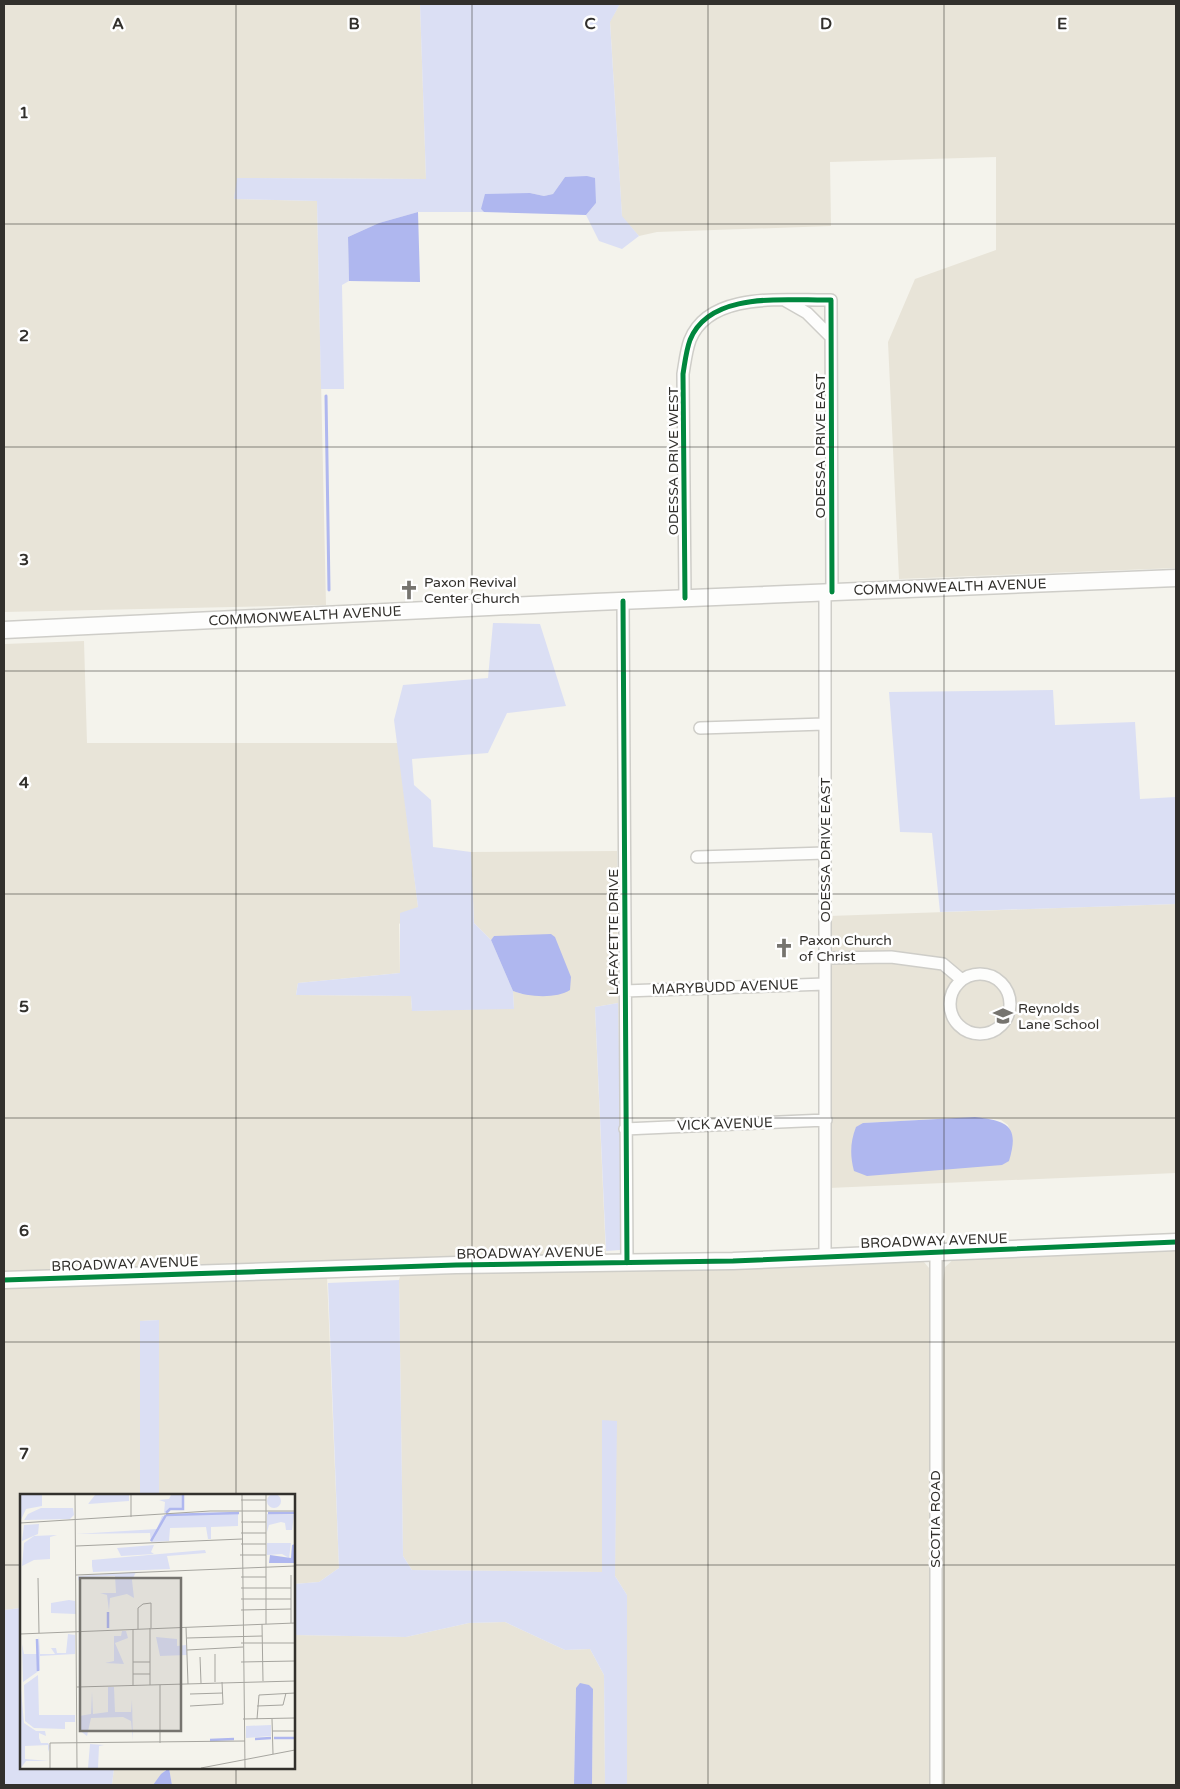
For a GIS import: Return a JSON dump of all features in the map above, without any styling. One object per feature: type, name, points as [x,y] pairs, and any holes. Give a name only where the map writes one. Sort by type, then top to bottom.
[{"type":"street","name":"ODESSA DRIVE EAST","points":[[785,301],[831,300],[828,592],[824,724],[825,1257]]},
{"type":"street","name":"ODESSA DRIVE WEST","points":[[685,598],[683,374],[686,354],[698,327],[709,315],[722,308],[745,302],[785,301]]},
{"type":"street","points":[[785,301],[807,312],[831,337]]},
{"type":"street","name":"COMMONWEALTH AVENUE","points":[[4,630],[685,598],[1176,578]]},
{"type":"street","name":"LAFAYETTE DRIVE","points":[[623,602],[627,1263]]},
{"type":"street","points":[[700,728],[824,724]]},
{"type":"street","points":[[697,857],[825,853]]},
{"type":"street","points":[[825,958],[891,957],[943,964],[962,980]]},
{"type":"street","points":[[978,974],[989,975],[998,979],[1005,987],[1010,1006],[1002,1024],[994,1030],[975,1033],[958,1024],[950,1008],[954,989],[962,980],[978,974]]},
{"type":"street","name":"MARYBUDD AVENUE","points":[[624,990],[825,984]]},
{"type":"street","name":"VICK AVENUE","points":[[625,1129],[826,1120]]},
{"type":"street","name":"BROADWAY AVENUE","points":[[4,1280],[447,1265],[627,1263],[825,1257],[1176,1242]]},
{"type":"street","name":"SCOTIA ROAD","points":[[936,1252],[936,1785]]},
{"type":"shaded area","points":[[4,4],[420,4],[426,179],[238,178],[235,199],[317,201],[326,605],[4,612]]},
{"type":"shaded area","points":[[420,4],[620,4],[610,22],[622,216],[639,236],[622,249],[599,241],[586,215],[596,203],[565,177],[553,194],[544,196],[530,193],[481,209],[484,212],[418,212],[379,223],[348,237],[349,281],[342,285],[344,389],[321,389],[317,201],[234,199],[237,178],[426,179]]},
{"type":"shaded area","points":[[620,4],[1176,4],[1176,568],[899,579],[888,342],[915,279],[996,250],[996,157],[830,162],[831,226],[657,232],[639,236],[622,217],[610,21]]},
{"type":"shaded area","points":[[493,623],[540,624],[566,706],[507,713],[488,753],[412,759],[414,785],[431,800],[433,847],[471,852],[474,923],[491,940],[513,991],[514,1009],[412,1011],[411,996],[296,995],[298,983],[400,973],[400,913],[418,907],[394,720],[403,685],[488,678]]},
{"type":"shaded area","points":[[84,641],[87,743],[398,743],[418,907],[399,924],[400,973],[298,983],[296,995],[411,996],[412,1011],[514,1008],[513,991],[522,994],[494,936],[491,940],[474,923],[471,852],[617,851],[618,1003],[595,1007],[606,1258],[4,1273],[4,644]]},
{"type":"shaded area","points":[[1053,690],[1055,725],[1135,722],[1140,799],[1176,797],[1176,904],[940,912],[932,833],[900,832],[889,692]]},
{"type":"shaded area","name":"Reynolds Lane School","points":[[1176,904],[1176,1173],[829,1188],[829,916]],"holes":[[[975,1117],[1001,1120],[1008,1125],[1011,1134],[1011,1154],[863,1123]]]},
{"type":"shaded area","points":[[618,1003],[623,1243],[620,1250],[606,1251],[595,1007]]},
{"type":"shaded area","points":[[1176,1247],[1176,1785],[941,1785],[942,1288],[945,1267],[955,1258]]},
{"type":"shaded area","points":[[913,1258],[924,1262],[929,1268],[930,1785],[627,1785],[627,1595],[615,1576],[616,1421],[602,1421],[603,1572],[412,1570],[403,1556],[399,1280],[401,1273]]},
{"type":"shaded area","points":[[327,1276],[339,1568],[319,1582],[295,1584],[295,1494],[159,1494],[159,1320],[141,1321],[140,1494],[20,1494],[20,1608],[4,1610],[4,1289],[31,1285]]},
{"type":"shaded area","points":[[399,1280],[403,1556],[412,1570],[602,1572],[602,1420],[617,1421],[615,1576],[627,1595],[627,1785],[605,1785],[604,1675],[590,1649],[565,1650],[505,1622],[469,1623],[406,1637],[295,1635],[295,1584],[319,1582],[339,1568],[328,1283]]},
{"type":"shaded area","points":[[159,1320],[159,1494],[140,1494],[140,1321]]},
{"type":"shaded area","points":[[20,1608],[20,1769],[114,1769],[112,1785],[4,1785],[4,1610]]},
{"type":"shaded area","points":[[505,1622],[565,1650],[590,1649],[604,1675],[605,1785],[592,1785],[593,1689],[576,1688],[574,1785],[172,1785],[169,1769],[295,1769],[295,1635],[406,1637],[469,1623]]},
{"type":"shaded area","points":[[114,1769],[166,1769],[153,1785],[112,1785]]},
{"type":"water","points":[[587,176],[595,178],[596,203],[586,215],[484,212],[481,209],[485,194],[530,193],[544,196],[553,194],[565,177]]},
{"type":"water","points":[[418,212],[420,282],[349,281],[348,237],[379,223]]},
{"type":"water","points":[[551,934],[555,937],[571,977],[570,990],[550,996],[526,995],[513,991],[491,940],[494,936]]},
{"type":"water","points":[[975,1117],[1003,1123],[1012,1132],[1013,1140],[1009,1161],[1002,1165],[867,1176],[854,1171],[851,1154],[853,1138],[856,1127],[863,1123]]},
{"type":"water","points":[[580,1683],[589,1685],[593,1689],[592,1785],[574,1785],[576,1688]]},
{"type":"water","points":[[169,1769],[172,1785],[153,1785],[161,1774]]},
{"type":"waterway","points":[[326,396],[329,590]]},
{"type":"cycle path","points":[[685,598],[683,374],[690,340],[700,324],[714,313],[732,306],[772,300],[831,300],[832,592]]},
{"type":"cycle path","points":[[623,601],[627,1263]]},
{"type":"cycle path","points":[[4,1280],[456,1265],[733,1261],[1176,1242]]},
{"type":"place","name":"Paxon Revival Center Church","points":[[409,590]]},
{"type":"place","name":"Paxon Church of Christ","points":[[784,948]]},
{"type":"place","name":"Reynolds Lane School","points":[[1003,1016]]}]
